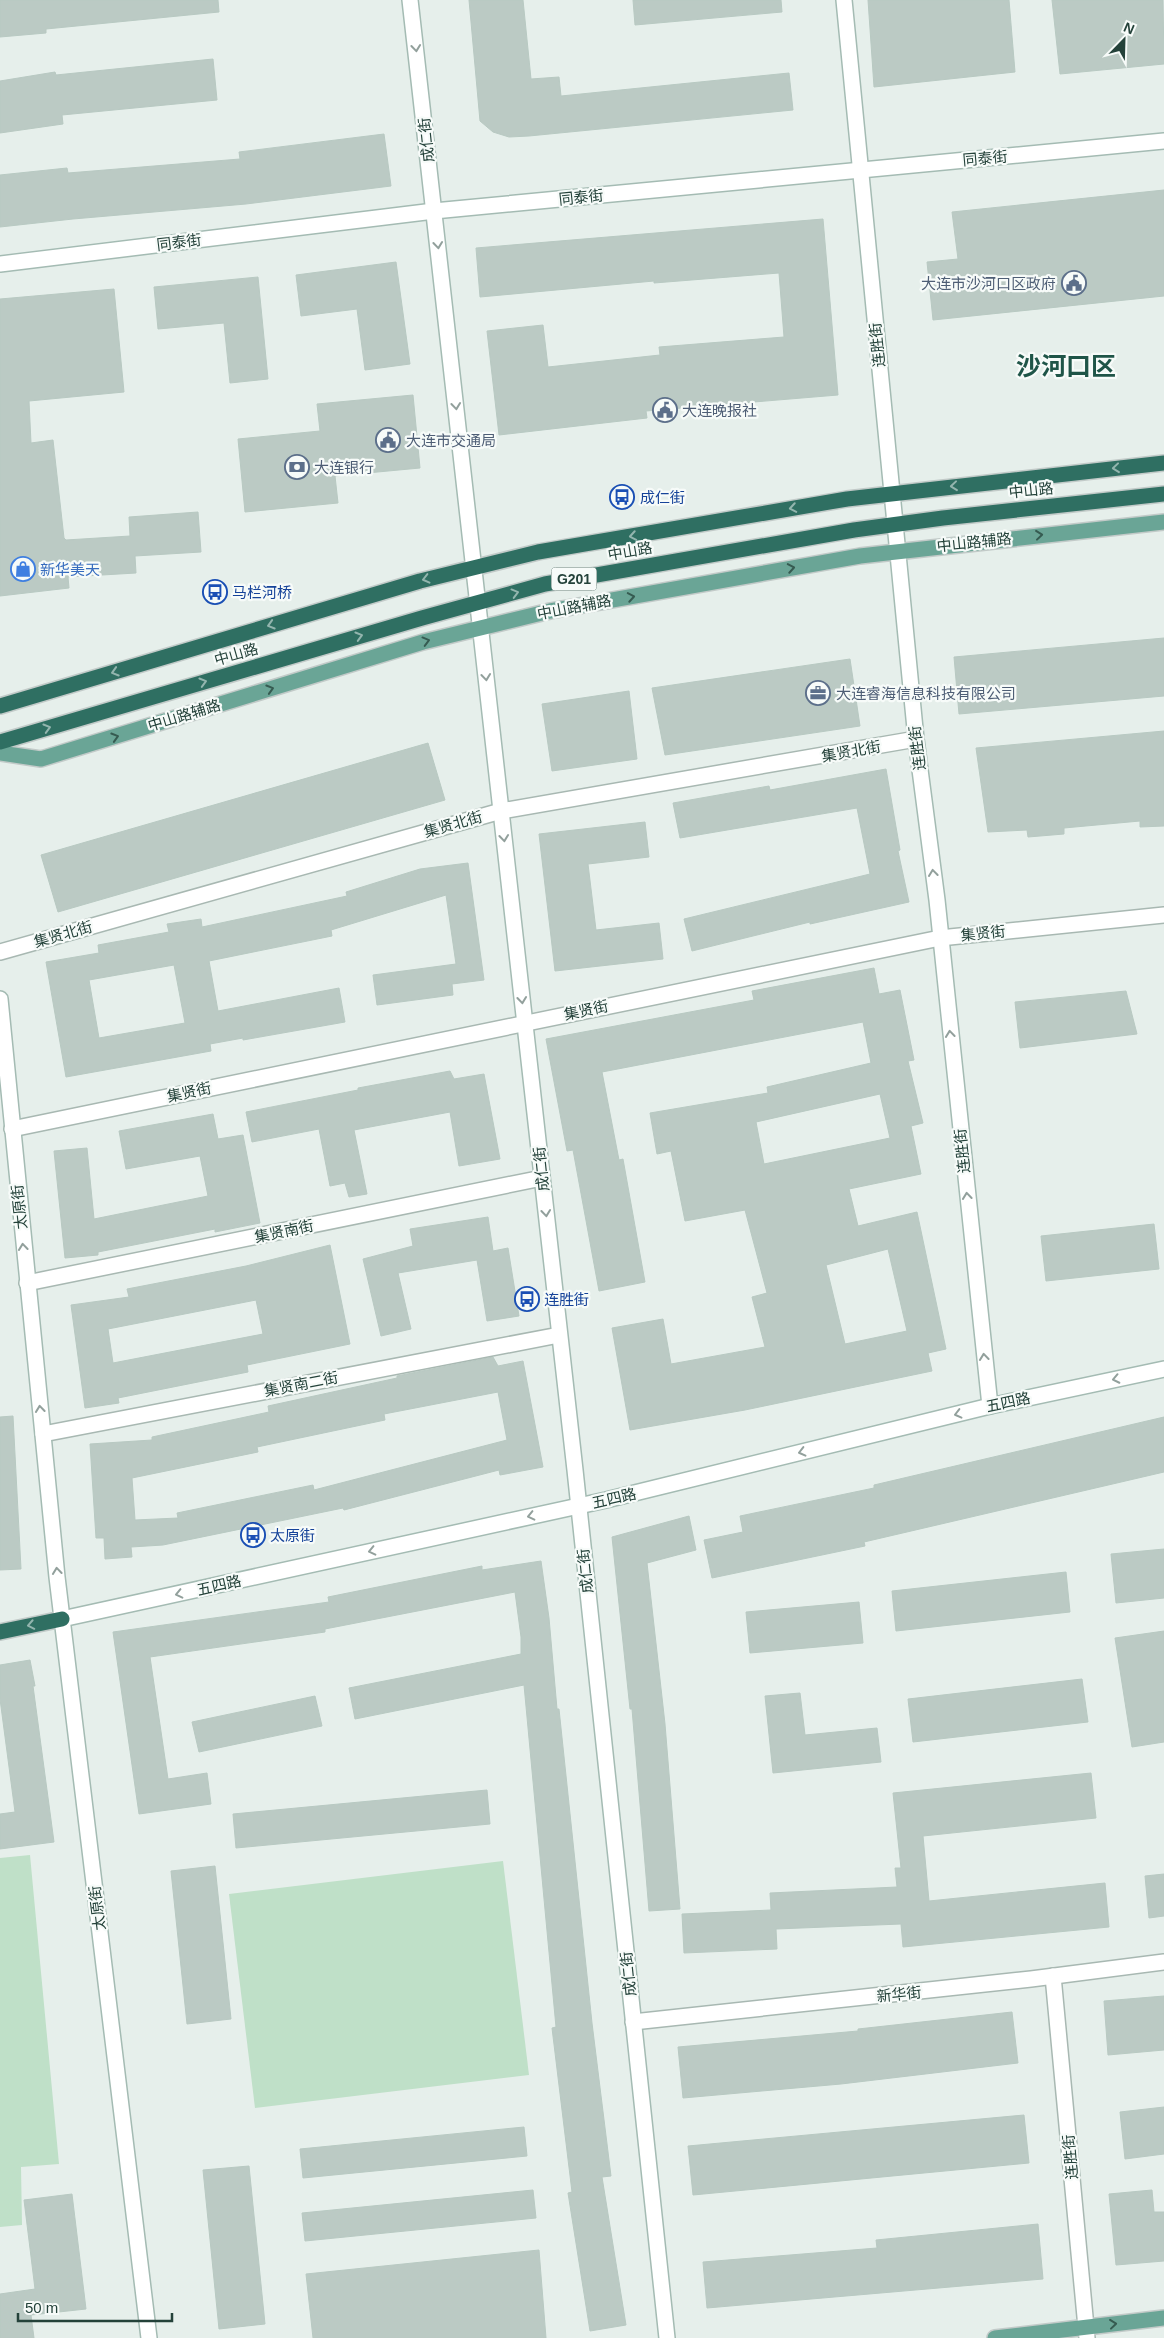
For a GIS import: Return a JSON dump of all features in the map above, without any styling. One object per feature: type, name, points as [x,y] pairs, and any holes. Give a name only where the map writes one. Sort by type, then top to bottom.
[{"type":"highway","name":"中山路","points":[[0,706],[420,581],[538,552],[847,498],[1164,463]]},
{"type":"highway","name":"中山路","points":[[0,742],[545,584],[894,524],[1164,494]]},
{"type":"highway","points":[[0,1632],[62,1619]]},
{"type":"main road","name":"中山路辅路","points":[[0,753],[41,759],[422,642],[550,611],[897,551],[1164,522]]},
{"type":"main road","points":[[995,2338],[1086,2332],[1164,2318]]},
{"type":"street","name":"成仁街","points":[[410,0],[525,1023],[667,2338]]},
{"type":"street","name":"连胜街","points":[[844,0],[859,170],[916,739],[940,938],[990,1406]]},
{"type":"street","name":"同泰街","points":[[0,264],[434,211],[1164,141]]},
{"type":"street","name":"集贤北街","points":[[0,952],[501,811],[916,739]]},
{"type":"street","name":"集贤街","points":[[12,1129],[940,938],[1164,915]]},
{"type":"street","name":"太原街","points":[[0,999],[62,1619],[149,2338]]},
{"type":"street","name":"集贤南街","points":[[27,1284],[542,1178]]},
{"type":"street","name":"集贤南二街","points":[[43,1434],[559,1335]]},
{"type":"street","name":"五四路","points":[[62,1619],[578,1506],[990,1406],[1164,1369]]},
{"type":"street","name":"新华街","points":[[633,2022],[1164,1962]]},
{"type":"street","name":"连胜街","points":[[1052,1976],[1086,2332]]},
{"type":"green space","points":[[30,1855],[59,2164],[21,2167],[22,2225],[0,2227],[0,1858]]},
{"type":"green space","points":[[503,1861],[529,2075],[255,2108],[229,1894]]},
{"type":"building","points":[[0,0],[218,0],[219,12],[46,29],[46,33],[0,37]]},
{"type":"building","points":[[469,0],[523,0],[531,79],[559,77],[561,96],[789,73],[793,110],[529,136],[509,137],[493,132],[480,121]]},
{"type":"building","points":[[633,0],[781,0],[782,12],[635,25]]},
{"type":"building","points":[[868,0],[1009,0],[1015,72],[874,87]]},
{"type":"building","points":[[1052,0],[1163,0],[1164,64],[1060,74]]},
{"type":"building","points":[[213,59],[217,100],[62,115],[63,124],[0,133],[0,81],[55,72],[56,75]]},
{"type":"building","points":[[384,134],[391,186],[246,204],[0,227],[0,175],[67,168],[68,173],[240,159],[239,152]]},
{"type":"building","points":[[1164,190],[1164,296],[933,320],[927,262],[958,259],[952,212]]},
{"type":"building","points":[[823,219],[838,395],[646,411],[647,418],[499,435],[487,331],[543,325],[548,367],[660,355],[659,347],[784,337],[779,273],[654,283],[654,281],[480,297],[476,248]]},
{"type":"building","points":[[396,262],[410,364],[365,370],[357,309],[301,316],[296,275]]},
{"type":"building","points":[[258,277],[268,379],[230,383],[224,323],[158,329],[154,287]]},
{"type":"building","points":[[114,289],[124,392],[29,401],[31,443],[53,440],[64,538],[66,540],[130,536],[129,517],[198,512],[201,552],[135,556],[136,573],[68,577],[69,588],[0,596],[0,299]]},
{"type":"building","points":[[413,395],[420,468],[335,476],[338,503],[245,512],[238,439],[320,431],[317,404]]},
{"type":"building","points":[[1164,638],[1164,696],[959,714],[954,657]]},
{"type":"building","points":[[850,659],[860,726],[665,755],[652,688]]},
{"type":"building","points":[[629,691],[637,759],[552,771],[542,704]]},
{"type":"building","points":[[1164,731],[1164,826],[1140,827],[1140,821],[1064,828],[1064,834],[1028,837],[1027,830],[988,832],[976,748]]},
{"type":"building","points":[[428,743],[445,800],[58,912],[41,855]]},
{"type":"building","points":[[886,769],[900,850],[898,851],[909,902],[810,924],[810,922],[692,951],[684,919],[870,874],[857,808],[680,838],[673,803],[769,786],[770,790]]},
{"type":"building","points":[[645,822],[649,857],[588,864],[596,930],[659,923],[663,959],[555,971],[539,834]]},
{"type":"building","points":[[468,863],[484,980],[452,984],[453,995],[377,1005],[373,975],[456,964],[446,895],[331,930],[332,936],[209,961],[218,1011],[339,988],[345,1022],[210,1044],[211,1051],[66,1077],[46,962],[99,953],[98,945],[169,932],[167,924],[201,919],[202,927],[347,896],[346,892],[420,869]],"holes":[[[174,965],[185,1023],[99,1038],[89,980]]]},
{"type":"building","points":[[874,968],[879,994],[900,990],[914,1060],[908,1061],[923,1123],[911,1126],[921,1174],[849,1189],[858,1226],[917,1212],[946,1349],[928,1353],[932,1371],[745,1410],[630,1430],[612,1328],[663,1319],[671,1364],[765,1347],[752,1297],[767,1293],[745,1210],[685,1221],[671,1151],[657,1154],[650,1113],[768,1093],[767,1087],[871,1063],[863,1022],[602,1072],[619,1160],[623,1159],[645,1282],[599,1291],[573,1150],[567,1151],[546,1039],[754,1000],[752,991]],"holes":[[[880,1094],[890,1138],[764,1164],[756,1122]],[[888,1249],[907,1331],[845,1344],[826,1265]]]},
{"type":"building","points":[[1126,991],[1137,1034],[1020,1048],[1015,1002]]},
{"type":"building","points":[[450,1071],[454,1079],[484,1074],[500,1159],[459,1166],[450,1112],[354,1130],[367,1194],[349,1197],[345,1183],[330,1186],[319,1129],[252,1142],[246,1112]]},
{"type":"building","points":[[213,1114],[218,1139],[243,1135],[260,1223],[215,1232],[215,1229],[98,1252],[98,1255],[65,1258],[54,1151],[87,1148],[94,1219],[208,1196],[200,1156],[126,1169],[119,1131]]},
{"type":"building","points":[[488,1217],[493,1251],[508,1248],[519,1316],[487,1321],[477,1260],[398,1273],[411,1329],[381,1336],[363,1259],[413,1246],[410,1229]]},
{"type":"building","points":[[1154,1224],[1159,1269],[1046,1281],[1041,1236]]},
{"type":"building","points":[[330,1245],[350,1344],[247,1365],[248,1372],[118,1398],[119,1403],[85,1408],[71,1305],[129,1297],[127,1289],[246,1266]],"holes":[[[256,1300],[263,1334],[113,1363],[108,1329]]]},
{"type":"building","points":[[493,1357],[498,1366],[523,1361],[543,1467],[500,1475],[499,1470],[344,1510],[343,1508],[163,1545],[131,1547],[132,1557],[105,1559],[104,1538],[96,1538],[90,1444],[152,1440],[152,1437],[269,1412],[268,1406],[397,1378],[397,1376]],"holes":[[[498,1392],[507,1440],[314,1490],[313,1485],[177,1513],[178,1518],[135,1520],[132,1478],[258,1452],[257,1447],[385,1420],[384,1414]]]},
{"type":"building","points":[[13,1416],[21,1569],[0,1570],[0,1417]]},
{"type":"building","points":[[1164,1417],[1164,1472],[864,1542],[865,1546],[712,1578],[704,1540],[743,1532],[740,1516],[874,1488],[874,1485]]},
{"type":"building","points":[[689,1516],[696,1550],[647,1563],[665,1724],[680,1909],[649,1911],[632,1709],[630,1709],[612,1537]]},
{"type":"building","points":[[1164,1549],[1164,1598],[1116,1603],[1111,1554]]},
{"type":"building","points":[[541,1561],[549,1618],[557,1709],[559,1709],[592,2023],[611,2176],[602,2177],[626,2325],[590,2331],[568,2193],[572,2192],[552,2028],[556,2027],[524,1685],[355,1719],[349,1688],[521,1654],[521,1637],[515,1592],[325,1629],[325,1632],[150,1657],[168,1779],[207,1773],[211,1804],[139,1814],[113,1632],[329,1602],[328,1597],[482,1566],[482,1570]]},
{"type":"building","points":[[1066,1572],[1070,1612],[896,1631],[892,1591]]},
{"type":"building","points":[[859,1602],[863,1643],[750,1653],[746,1612]]},
{"type":"building","points":[[1164,1631],[1164,1742],[1132,1747],[1115,1638]]},
{"type":"building","points":[[30,1660],[35,1686],[33,1686],[54,1842],[0,1849],[0,1814],[15,1812],[0,1699],[0,1665]]},
{"type":"building","points":[[1082,1679],[1088,1722],[913,1742],[908,1699]]},
{"type":"building","points":[[800,1693],[805,1735],[877,1728],[881,1762],[773,1773],[765,1696]]},
{"type":"building","points":[[315,1696],[322,1726],[199,1752],[192,1722]]},
{"type":"building","points":[[1091,1773],[1096,1818],[923,1836],[929,1901],[1105,1883],[1109,1927],[903,1947],[901,1924],[776,1929],[777,1949],[684,1953],[682,1914],[771,1910],[770,1893],[897,1887],[895,1868],[901,1868],[893,1793]]},
{"type":"building","points":[[487,1790],[490,1824],[236,1848],[233,1814]]},
{"type":"building","points":[[215,1866],[231,2019],[187,2024],[171,1871]]},
{"type":"building","points":[[1164,1874],[1164,1916],[1149,1918],[1145,1876]]},
{"type":"building","points":[[1164,1996],[1164,2050],[1108,2055],[1104,2001]]},
{"type":"building","points":[[1012,2012],[1018,2063],[841,2084],[683,2098],[678,2047],[858,2031],[858,2029]]},
{"type":"building","points":[[1164,2107],[1164,2154],[1125,2159],[1120,2112]]},
{"type":"building","points":[[1024,2115],[1029,2163],[693,2195],[688,2146]]},
{"type":"building","points":[[524,2127],[527,2156],[303,2178],[300,2149]]},
{"type":"building","points":[[249,2166],[265,2324],[219,2329],[203,2170]]},
{"type":"building","points":[[533,2190],[536,2218],[305,2241],[302,2213]]},
{"type":"building","points":[[1152,2190],[1154,2212],[1164,2212],[1164,2261],[1116,2265],[1109,2194]]},
{"type":"building","points":[[72,2194],[86,2309],[31,2315],[34,2338],[0,2338],[0,2294],[35,2289],[24,2200]]},
{"type":"building","points":[[1038,2224],[1043,2279],[707,2308],[703,2262],[877,2248],[876,2240]]},
{"type":"building","points":[[539,2250],[546,2338],[313,2338],[306,2274]]},
{"type":"place","name":"大连市沙河口区政府","points":[[1074,283]]},
{"type":"place","name":"大连晚报社","points":[[665,410]]},
{"type":"place","name":"大连市交通局","points":[[388,440]]},
{"type":"place","name":"大连银行","points":[[297,467]]},
{"type":"place","name":"成仁街","points":[[622,497]]},
{"type":"place","name":"新华美天","points":[[23,569]]},
{"type":"place","name":"马栏河桥","points":[[215,592]]},
{"type":"place","name":"大连睿海信息科技有限公司","points":[[818,693]]},
{"type":"place","name":"连胜街","points":[[527,1299]]},
{"type":"place","name":"太原街","points":[[253,1535]]},
{"type":"district","name":"沙河口区","points":[[1066,366]]}]
